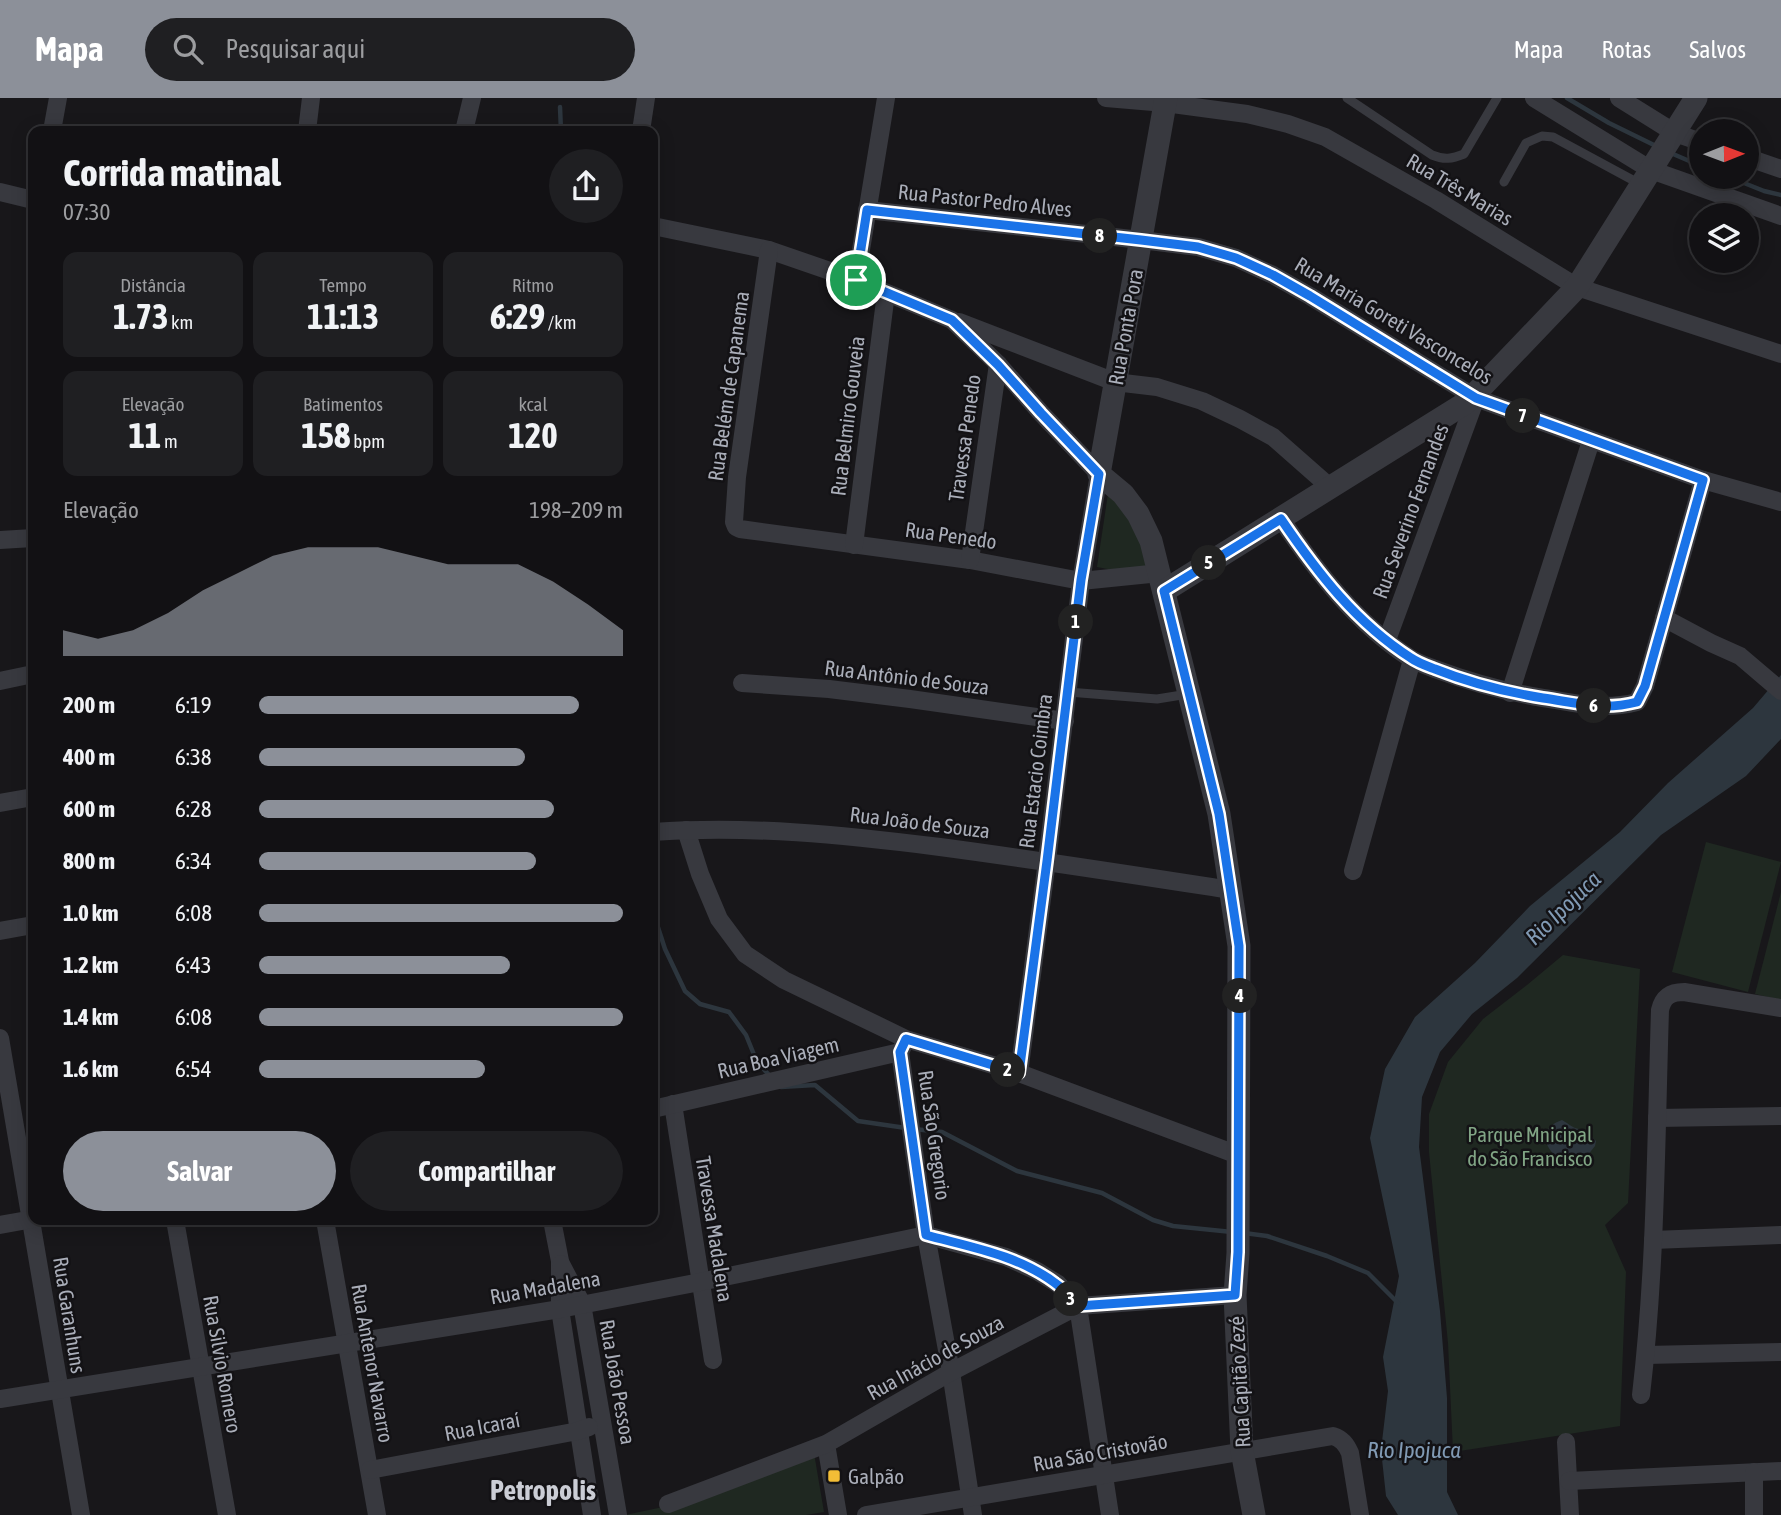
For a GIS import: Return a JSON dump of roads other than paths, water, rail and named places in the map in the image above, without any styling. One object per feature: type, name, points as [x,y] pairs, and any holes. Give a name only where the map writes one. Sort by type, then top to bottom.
[{"type":"street","points":[[53,126],[58,98]]},
{"type":"street","points":[[308,126],[311,98]]},
{"type":"street","points":[[465,126],[472,98]]},
{"type":"street","points":[[641,126],[646,98]]},
{"type":"street","points":[[856,280],[886,98]]},
{"type":"street","name":"Rua Três Marias","points":[[1106,98],[1166,100],[1247,114],[1325,137],[1436,200],[1577,287],[1781,354]]},
{"type":"street","points":[[1534,98],[1646,177],[1781,216]]},
{"type":"street","points":[[1619,98],[1675,133],[1689,138]]},
{"type":"street","name":"Rua Ponta Pora","points":[[1099,474],[1166,100]]},
{"type":"street","points":[[1162,582],[1281,519],[1474,397],[1577,287],[1675,133],[1689,101]]},
{"type":"street","points":[[1759,161],[1781,169]]},
{"type":"street","points":[[0,192],[28,199]]},
{"type":"street","name":"Rua Pastor Pedro Alves","points":[[867,210],[1141,240]]},
{"type":"street","points":[[658,227],[769,250],[856,280],[1115,382],[1157,387],[1202,401],[1273,437],[1331,488]]},
{"type":"street","name":"Rua Maria Goreti Vasconcelos","points":[[1141,240],[1198,247],[1236,258],[1273,275],[1474,397],[1703,480],[1781,502]]},
{"type":"street","name":"Rua Belém de Capanema","points":[[736,527],[737,477],[769,250]]},
{"type":"street","name":"Rua Belmiro Gouveia","points":[[854,545],[886,293]]},
{"type":"street","points":[[952,320],[998,365],[1099,474]]},
{"type":"street","name":"Travessa Penedo","points":[[970,560],[998,365]]},
{"type":"street","name":"Rua Severino Fernandes","points":[[1387,640],[1474,397]]},
{"type":"street","points":[[1510,692],[1591,441]]},
{"type":"street","name":"Rua Estacio Coimbra","points":[[1019,1073],[1081,580],[1099,474]]},
{"type":"street","name":"Rua Capitão Zezé","points":[[1099,474],[1123,494],[1138,514],[1151,541],[1219,814],[1231,890],[1239,946],[1238,1252],[1235,1295],[1241,1451],[1254,1515]]},
{"type":"street","points":[[1281,519],[1335,592],[1358,616],[1412,660],[1472,682],[1510,692],[1603,707],[1620,706],[1637,702],[1645,686],[1703,480]]},
{"type":"street","name":"Rua Penedo","points":[[736,527],[970,560],[1081,580],[1162,582]]},
{"type":"street","points":[[0,540],[28,538]]},
{"type":"street","points":[[1664,618],[1740,656],[1781,691]]},
{"type":"street","points":[[1353,871],[1412,660]]},
{"type":"street","points":[[0,681],[28,675]]},
{"type":"street","name":"Rua Antônio de Souza","points":[[742,682],[883,696],[1065,721]]},
{"type":"street","points":[[0,803],[28,798]]},
{"type":"street","points":[[686,830],[699,874],[719,919],[745,954],[784,980],[903,1046],[1019,1073],[1238,1155]]},
{"type":"street","name":"Rua João de Souza","points":[[658,832],[809,832],[1047,861],[1231,890]]},
{"type":"street","points":[[0,931],[28,926]]},
{"type":"street","points":[[1641,1395],[1653,1240],[1662,1001],[1667,995],[1684,992],[1781,1008]]},
{"type":"street","name":"Rua Garanhuns","points":[[0,1038],[28,1192]]},
{"type":"street","name":"Rua Boa Viagem","points":[[658,1108],[786,1079],[903,1046]]},
{"type":"street","name":"Rua São Gregorio","points":[[903,1046],[909,1118],[926,1235],[951,1372],[971,1506]]},
{"type":"street","name":"Travessa Madalena","points":[[673,1104],[713,1360]]},
{"type":"street","points":[[1657,1118],[1781,1116]]},
{"type":"street","points":[[0,1225],[28,1220]]},
{"type":"street","name":"Rua Garanhuns","points":[[34,1225],[81,1515]]},
{"type":"street","name":"Rua Silvio Romero","points":[[177,1225],[227,1515]]},
{"type":"street","name":"Rua Antenor Navarro","points":[[326,1225],[377,1515]]},
{"type":"street","name":"Rua João Pessoa","points":[[553,1225],[560,1261],[560,1309],[592,1515]]},
{"type":"street","name":"Rua Madalena","points":[[0,1399],[560,1309],[926,1235],[1006,1257],[1037,1271],[1058,1284],[1078,1306]]},
{"type":"street","points":[[1653,1240],[1781,1235]]},
{"type":"street","name":"Rua João Pessoa","points":[[560,1261],[582,1304],[618,1515]]},
{"type":"street","name":"Rua Inácio de Souza","points":[[668,1504],[826,1444],[951,1372],[1078,1306],[1235,1295]]},
{"type":"street","points":[[1078,1306],[1110,1515]]},
{"type":"street","points":[[1646,1355],[1781,1352]]},
{"type":"street","name":"Rua Icaraí","points":[[370,1470],[578,1431],[603,1423]]},
{"type":"street","name":"Rua São Cristovão","points":[[866,1515],[971,1506],[1103,1475],[1333,1436],[1346,1445],[1350,1453],[1360,1515]]},
{"type":"street","points":[[1566,1442],[1570,1515]]},
{"type":"street","points":[[826,1444],[838,1515]]},
{"type":"street","points":[[1569,1481],[1781,1471]]},
{"type":"street","points":[[1754,1472],[1754,1515]]},
{"type":"lane","points":[[1347,98],[1432,155],[1443,159],[1455,158],[1464,153],[1497,98]]},
{"type":"lane","points":[[1504,182],[1525,143],[1542,136],[1553,137],[1646,177]]},
{"type":"lane","points":[[1068,692],[1157,699],[1188,694]]},
{"type":"water","name":"Rio Ipojuca","points":[[1781,675],[1781,739],[1746,776],[1661,835],[1517,978],[1472,1014],[1440,1052],[1422,1097],[1419,1147],[1440,1311],[1447,1398],[1447,1492],[1458,1515],[1398,1515],[1386,1496],[1381,1450],[1388,1391],[1383,1357],[1399,1276],[1370,1138],[1385,1069],[1415,1017],[1475,963],[1530,906],[1620,832],[1668,783],[1753,708]]},
{"type":"water","points":[[1562,1120],[1575,1128],[1584,1129],[1596,1141],[1587,1156],[1558,1158],[1552,1153],[1546,1142],[1547,1131]]},
{"type":"waterway","points":[[1567,98],[1656,146]]},
{"type":"waterway","points":[[560,107],[561,126]]},
{"type":"waterway","points":[[1673,154],[1689,161]]},
{"type":"waterway","points":[[1759,189],[1781,195]]},
{"type":"waterway","points":[[658,927],[685,991],[700,1004],[729,1012],[746,1035],[757,1062],[770,1076]]},
{"type":"waterway","points":[[781,1087],[815,1085],[858,1121],[906,1128]]},
{"type":"waterway","points":[[914,1129],[942,1132],[1017,1171],[1102,1193],[1153,1220],[1173,1226],[1232,1232]]},
{"type":"waterway","points":[[1244,1233],[1267,1236],[1368,1273],[1398,1303]]},
{"type":"place","name":"Galpão","points":[[834,1476]]},
{"type":"district","name":"Petropolis","points":[[543,1490]]},
{"type":"park label","name":"Parque Mnicipal do São Francisco","points":[[1530,1146]]}]
